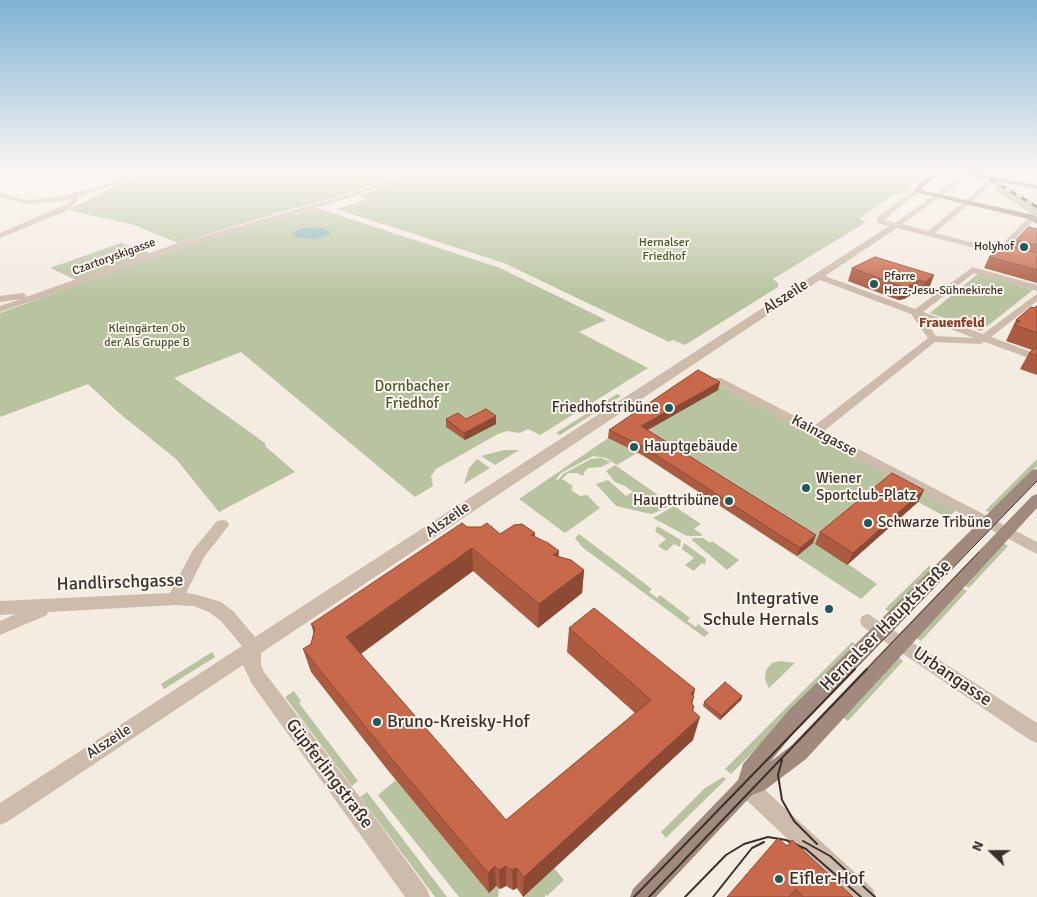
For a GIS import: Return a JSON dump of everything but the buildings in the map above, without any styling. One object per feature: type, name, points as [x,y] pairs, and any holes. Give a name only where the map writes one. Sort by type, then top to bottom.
[{"type":"main road","points":[[1004,212],[1035,219]]},
{"type":"main road","name":"Hernalser Hauptstraße","points":[[641,897],[746,786],[750,771],[796,716],[882,630],[981,519],[1037,473]]},
{"type":"main road","name":"Hernalser Hauptstraße","points":[[746,786],[758,783],[798,752],[1037,499]]},
{"type":"street","points":[[0,236],[57,212]]},
{"type":"street","name":"Czartoryskigasse","points":[[0,309],[200,239],[294,212]]},
{"type":"street","points":[[889,212],[880,219],[896,225],[1037,262]]},
{"type":"street","name":"Alszeile","points":[[0,815],[915,212]]},
{"type":"street","points":[[929,234],[955,212]]},
{"type":"street","points":[[998,252],[1030,221],[1035,219]]},
{"type":"street","points":[[915,313],[974,270],[1037,288]]},
{"type":"street","points":[[818,276],[1037,358]]},
{"type":"street","points":[[0,299],[42,294]]},
{"type":"street","points":[[815,432],[933,339],[976,341],[984,338],[1037,297]]},
{"type":"street","points":[[915,313],[933,339]]},
{"type":"street","name":"Kainzgasse","points":[[717,380],[1037,549]]},
{"type":"street","points":[[176,599],[198,554],[222,525]]},
{"type":"street","name":"Handlirschgasse","points":[[0,608],[176,599],[194,600],[215,607],[228,616],[253,647]]},
{"type":"street","points":[[0,628],[49,606]]},
{"type":"street","name":"Urbangasse","points":[[868,621],[1037,734]]},
{"type":"street","name":"Güpferlingstraße","points":[[253,647],[252,665],[258,678],[349,799],[418,897]]},
{"type":"street","points":[[746,786],[865,897]]},
{"type":"green space","points":[[76,212],[283,212],[273,213],[275,214],[178,243],[131,224]]},
{"type":"green space","points":[[303,212],[329,212],[500,268],[606,320],[579,332],[648,368],[540,435],[528,429],[520,433],[507,431],[498,434],[436,469],[431,476],[433,486],[415,497],[241,352],[174,378],[265,443],[265,446],[295,472],[219,512],[176,459],[119,413],[88,384],[0,417],[0,313],[198,242]]},
{"type":"green space","name":"Hernalser Friedhof","points":[[345,212],[869,212],[859,219],[866,222],[773,279],[778,283],[778,287],[685,345],[673,340],[669,342],[504,263]]},
{"type":"green space","points":[[1028,212],[1037,212],[1037,215]]},
{"type":"green space","points":[[121,243],[150,253],[76,280],[50,268]]},
{"type":"green space","points":[[979,273],[1033,290],[981,331],[930,313]]},
{"type":"green space","name":"Wiener Sportclub-Platz","points":[[696,378],[709,380],[957,509],[948,518],[918,502],[848,564],[877,584],[861,599],[637,453],[617,465],[606,458],[593,456],[561,473],[556,479],[558,480],[563,474],[591,459],[601,458],[611,462],[601,467],[588,468],[583,476],[577,473],[568,473],[562,479],[573,486],[571,490],[580,496],[587,495],[600,508],[565,533],[519,499]]},
{"type":"green space","points":[[617,394],[621,396],[560,435],[556,433]]},
{"type":"green space","points":[[504,450],[519,450],[495,465],[481,456]]},
{"type":"green space","points":[[477,459],[490,468],[464,484],[469,468]]},
{"type":"green space","points":[[1037,459],[1037,466],[991,512],[985,511]]},
{"type":"green space","points":[[615,465],[671,504],[651,514],[616,506],[596,484],[608,480],[626,496],[633,492],[615,482],[606,471]]},
{"type":"green space","points":[[674,506],[701,524],[694,529],[702,534],[701,536],[687,536],[653,518]]},
{"type":"green space","points":[[657,526],[681,540],[680,547],[674,544],[666,551],[658,546],[666,539],[655,531]]},
{"type":"green space","points":[[579,534],[652,589],[649,592],[657,598],[660,595],[690,618],[687,621],[696,627],[698,624],[709,633],[704,637],[582,547],[575,538]]},
{"type":"green space","points":[[693,538],[703,538],[710,543],[712,541],[739,560],[727,570],[692,540]]},
{"type":"green space","points":[[684,543],[706,559],[705,565],[702,563],[694,571],[685,565],[694,558],[682,549]]},
{"type":"green space","points":[[1003,543],[1008,546],[969,588],[964,585]]},
{"type":"green space","points":[[929,566],[935,569],[891,613],[885,609]]},
{"type":"green space","points":[[961,588],[967,591],[921,641],[915,637]]},
{"type":"green space","points":[[852,642],[858,646],[731,774],[725,769]]},
{"type":"green space","points":[[212,652],[215,657],[164,689],[161,684]]},
{"type":"green space","points":[[897,656],[903,661],[848,721],[841,716]]},
{"type":"green space","points":[[780,661],[795,663],[769,688],[765,680],[766,670],[772,663]]},
{"type":"green space","points":[[294,691],[301,701],[299,703],[358,781],[352,786],[285,697]]},
{"type":"green space","points":[[723,777],[726,779],[666,838],[661,832],[705,788]]},
{"type":"green space","points":[[396,780],[489,893],[496,886],[499,888],[498,897],[459,897],[378,795]]},
{"type":"green space","points":[[367,792],[447,897],[435,897],[360,797]]},
{"type":"green space","points":[[554,868],[564,880],[547,896],[545,894],[545,897],[523,897]]},
{"type":"water","points":[[306,228],[323,228],[331,232],[327,236],[314,239],[299,238],[292,235],[293,232]]},
{"type":"tram line","points":[[854,670],[1037,481]]},
{"type":"tram line","points":[[866,670],[979,552]]},
{"type":"tram line","points":[[634,897],[855,669]]},
{"type":"tram line","points":[[649,897],[867,669]]},
{"type":"tram line","points":[[782,760],[778,775],[782,800],[794,821],[817,844]]},
{"type":"tram line","points":[[685,897],[726,855],[744,844],[768,837],[786,840],[806,849],[861,897]]},
{"type":"tram line","points":[[803,841],[830,856],[875,897]]},
{"type":"tram line","points":[[713,897],[752,848],[764,842]]},
{"type":"place","name":"Holyhof","points":[[1024,247]]},
{"type":"place","name":"Pfarre Herz-Jesu-Sühnekirche","points":[[874,284]]},
{"type":"place","name":"Friedhofstribüne","points":[[669,408]]},
{"type":"place","name":"Hauptgebäude","points":[[634,447]]},
{"type":"place","name":"Wiener Sportclub-Platz","points":[[806,488]]},
{"type":"place","name":"Haupttribüne","points":[[729,501]]},
{"type":"place","name":"Schwarze Tribüne","points":[[868,523]]},
{"type":"place","name":"Integrative Schule Hernals","points":[[829,609]]},
{"type":"place","name":"Bruno-Kreisky-Hof","points":[[377,722]]},
{"type":"place","name":"Eifler-Hof","points":[[779,879]]},
{"type":"district","name":"Frauenfeld","points":[[952,323]]},
{"type":"park label","name":"Kleingärten Ob der Als Gruppe B","points":[[147,336]]},
{"type":"park label","name":"Dornbacher Friedhof","points":[[412,396]]}]
